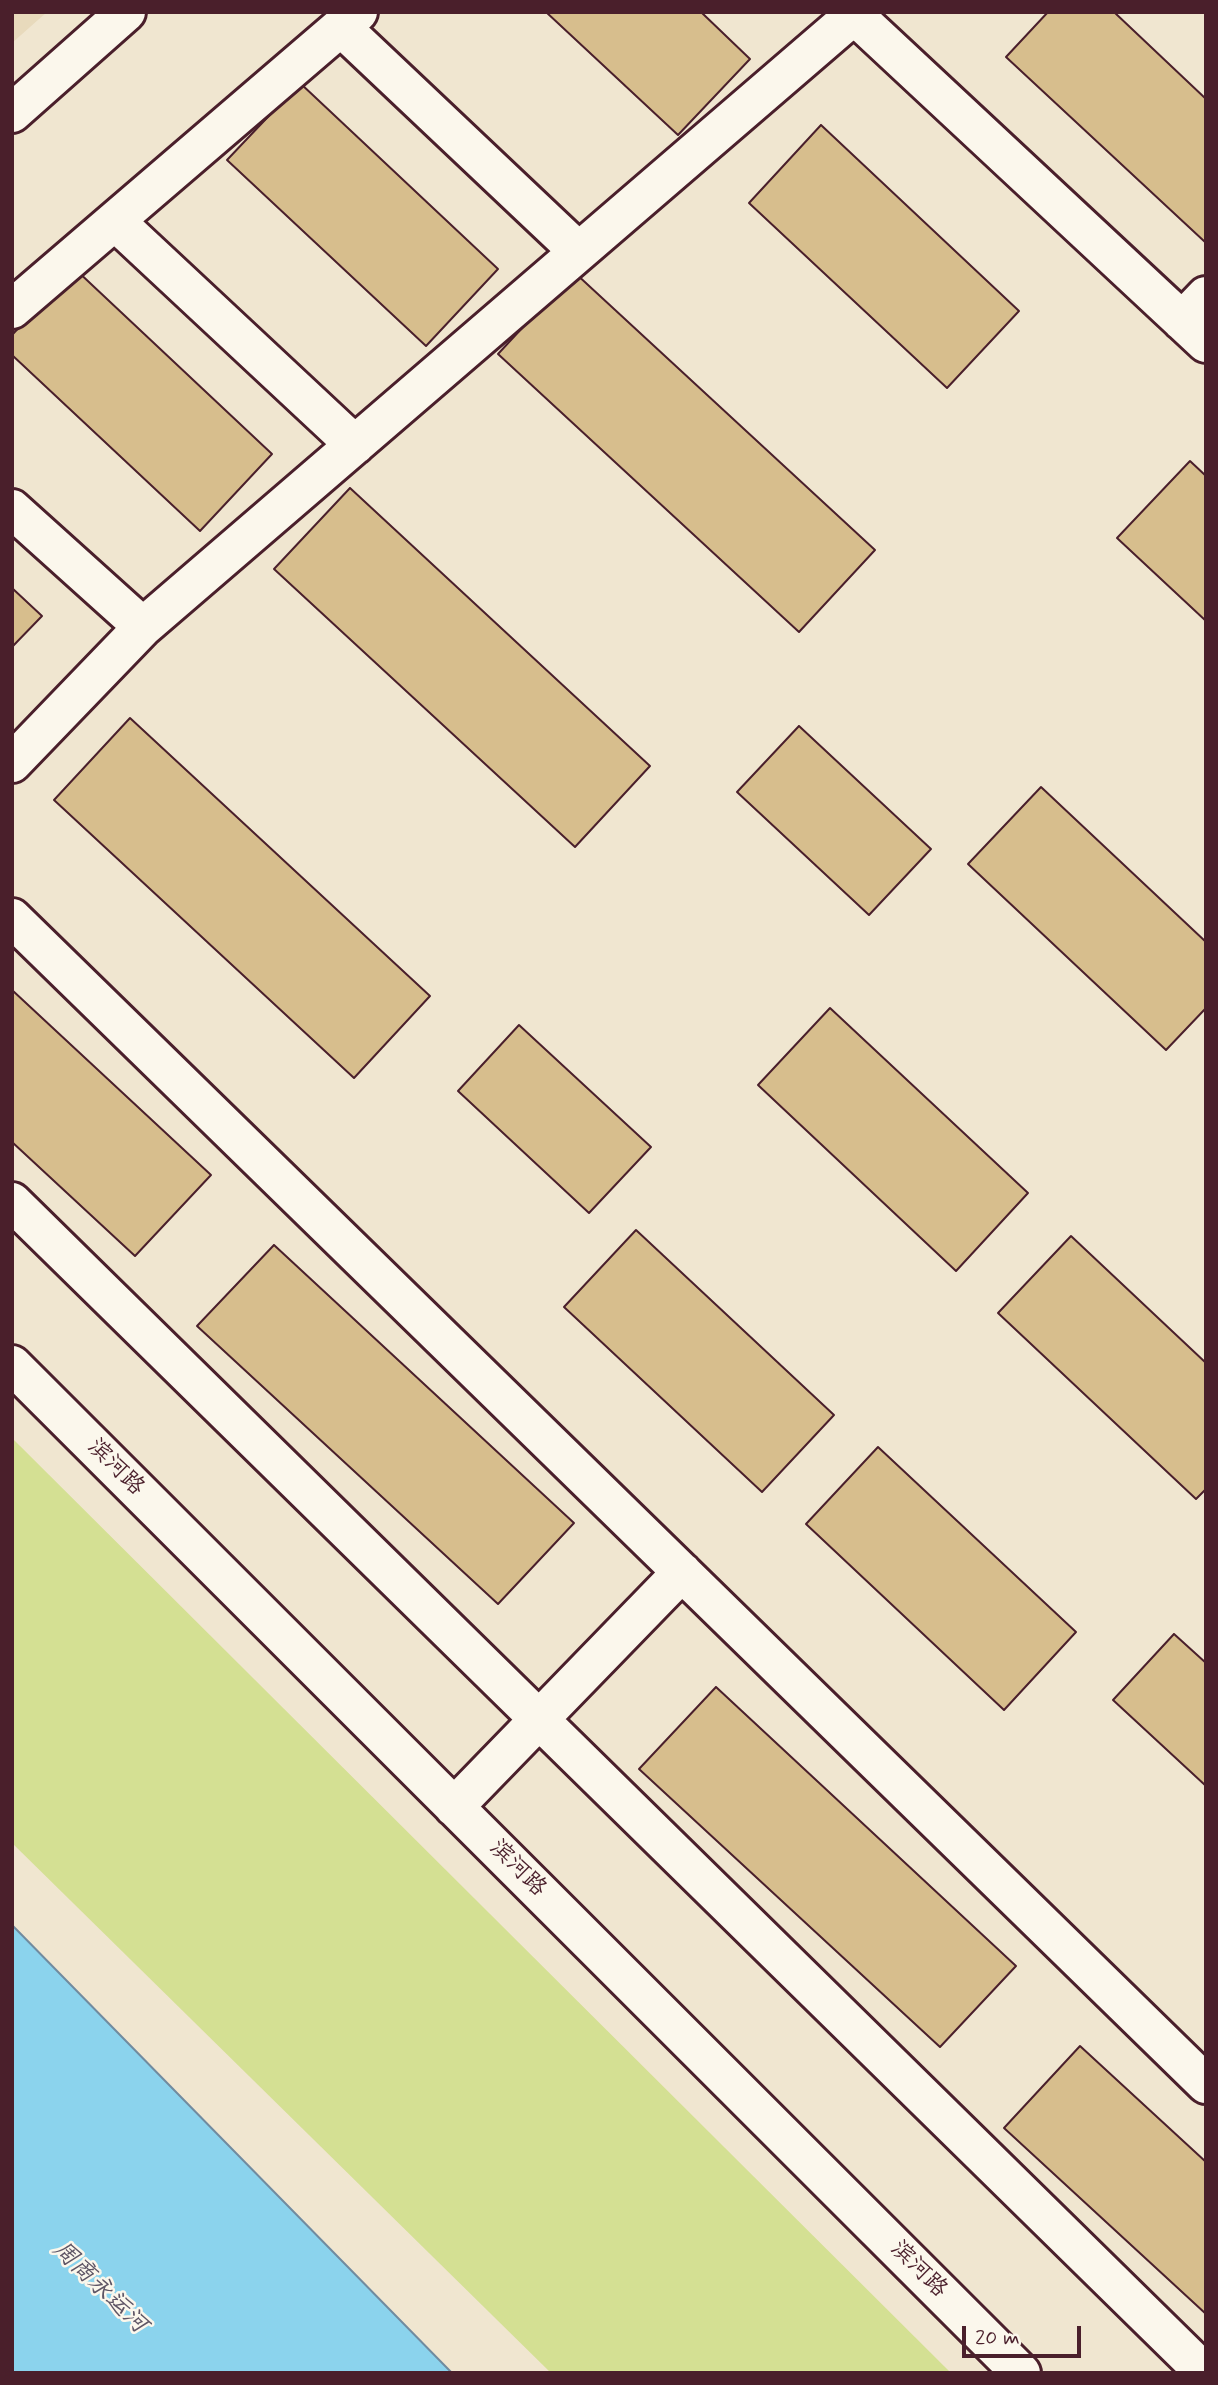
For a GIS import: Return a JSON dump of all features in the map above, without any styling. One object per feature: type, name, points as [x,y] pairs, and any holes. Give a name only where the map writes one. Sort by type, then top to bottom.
[{"type":"street","points":[[12,113],[127,12]]},
{"type":"street","points":[[12,763],[143,627],[852,14],[1198,320]]},
{"type":"street","points":[[12,309],[349,20],[579,252]]},
{"type":"street","points":[[115,221],[355,446]]},
{"type":"street","points":[[12,509],[143,627]]},
{"type":"street","points":[[12,918],[1206,2084]]},
{"type":"street","points":[[12,1202],[1205,2373]]},
{"type":"street","name":"滨河路","points":[[12,1365],[1021,2373]]},
{"type":"street","points":[[454,1807],[682,1572]]},
{"type":"shaded area","points":[[12,12],[47,12],[12,43]]},
{"type":"green space","points":[[12,1438],[951,2373],[551,2373],[12,1843]]},
{"type":"water","name":"周商永运河","points":[[12,1925],[452,2373],[12,2373]]},
{"type":"building","points":[[546,12],[701,12],[750,59],[678,135]]},
{"type":"building","points":[[1048,12],[1114,12],[1206,99],[1205,242],[1006,57]]},
{"type":"building","points":[[300,83],[498,269],[426,346],[227,160]]},
{"type":"building","points":[[821,125],[1019,311],[947,388],[749,203]]},
{"type":"building","points":[[74,268],[272,454],[200,531],[12,355],[12,335]]},
{"type":"building","points":[[574,272],[875,550],[799,632],[498,354]]},
{"type":"building","points":[[1190,461],[1206,476],[1206,621],[1117,538]]},
{"type":"building","points":[[350,488],[650,766],[575,847],[274,569]]},
{"type":"building","points":[[12,588],[42,616],[12,647]]},
{"type":"building","points":[[130,718],[430,996],[354,1078],[54,800]]},
{"type":"building","points":[[799,726],[931,849],[869,915],[737,792]]},
{"type":"building","points":[[1041,787],[1206,942],[1206,1008],[1166,1050],[968,864]]},
{"type":"building","points":[[12,990],[211,1175],[135,1256],[12,1142]]},
{"type":"building","points":[[830,1008],[1028,1193],[956,1271],[758,1085]]},
{"type":"building","points":[[519,1025],[651,1147],[589,1213],[458,1091]]},
{"type":"building","points":[[636,1230],[834,1415],[762,1492],[564,1307]]},
{"type":"building","points":[[1071,1236],[1206,1363],[1206,1489],[1196,1499],[998,1313]]},
{"type":"building","points":[[274,1245],[574,1523],[498,1604],[197,1326]]},
{"type":"building","points":[[878,1447],[1076,1632],[1004,1710],[806,1524]]},
{"type":"building","points":[[1174,1634],[1206,1663],[1206,1786],[1113,1700]]},
{"type":"building","points":[[716,1687],[1016,1966],[940,2047],[639,1769]]},
{"type":"building","points":[[1080,2046],[1206,2162],[1206,2314],[1004,2128]]}]
